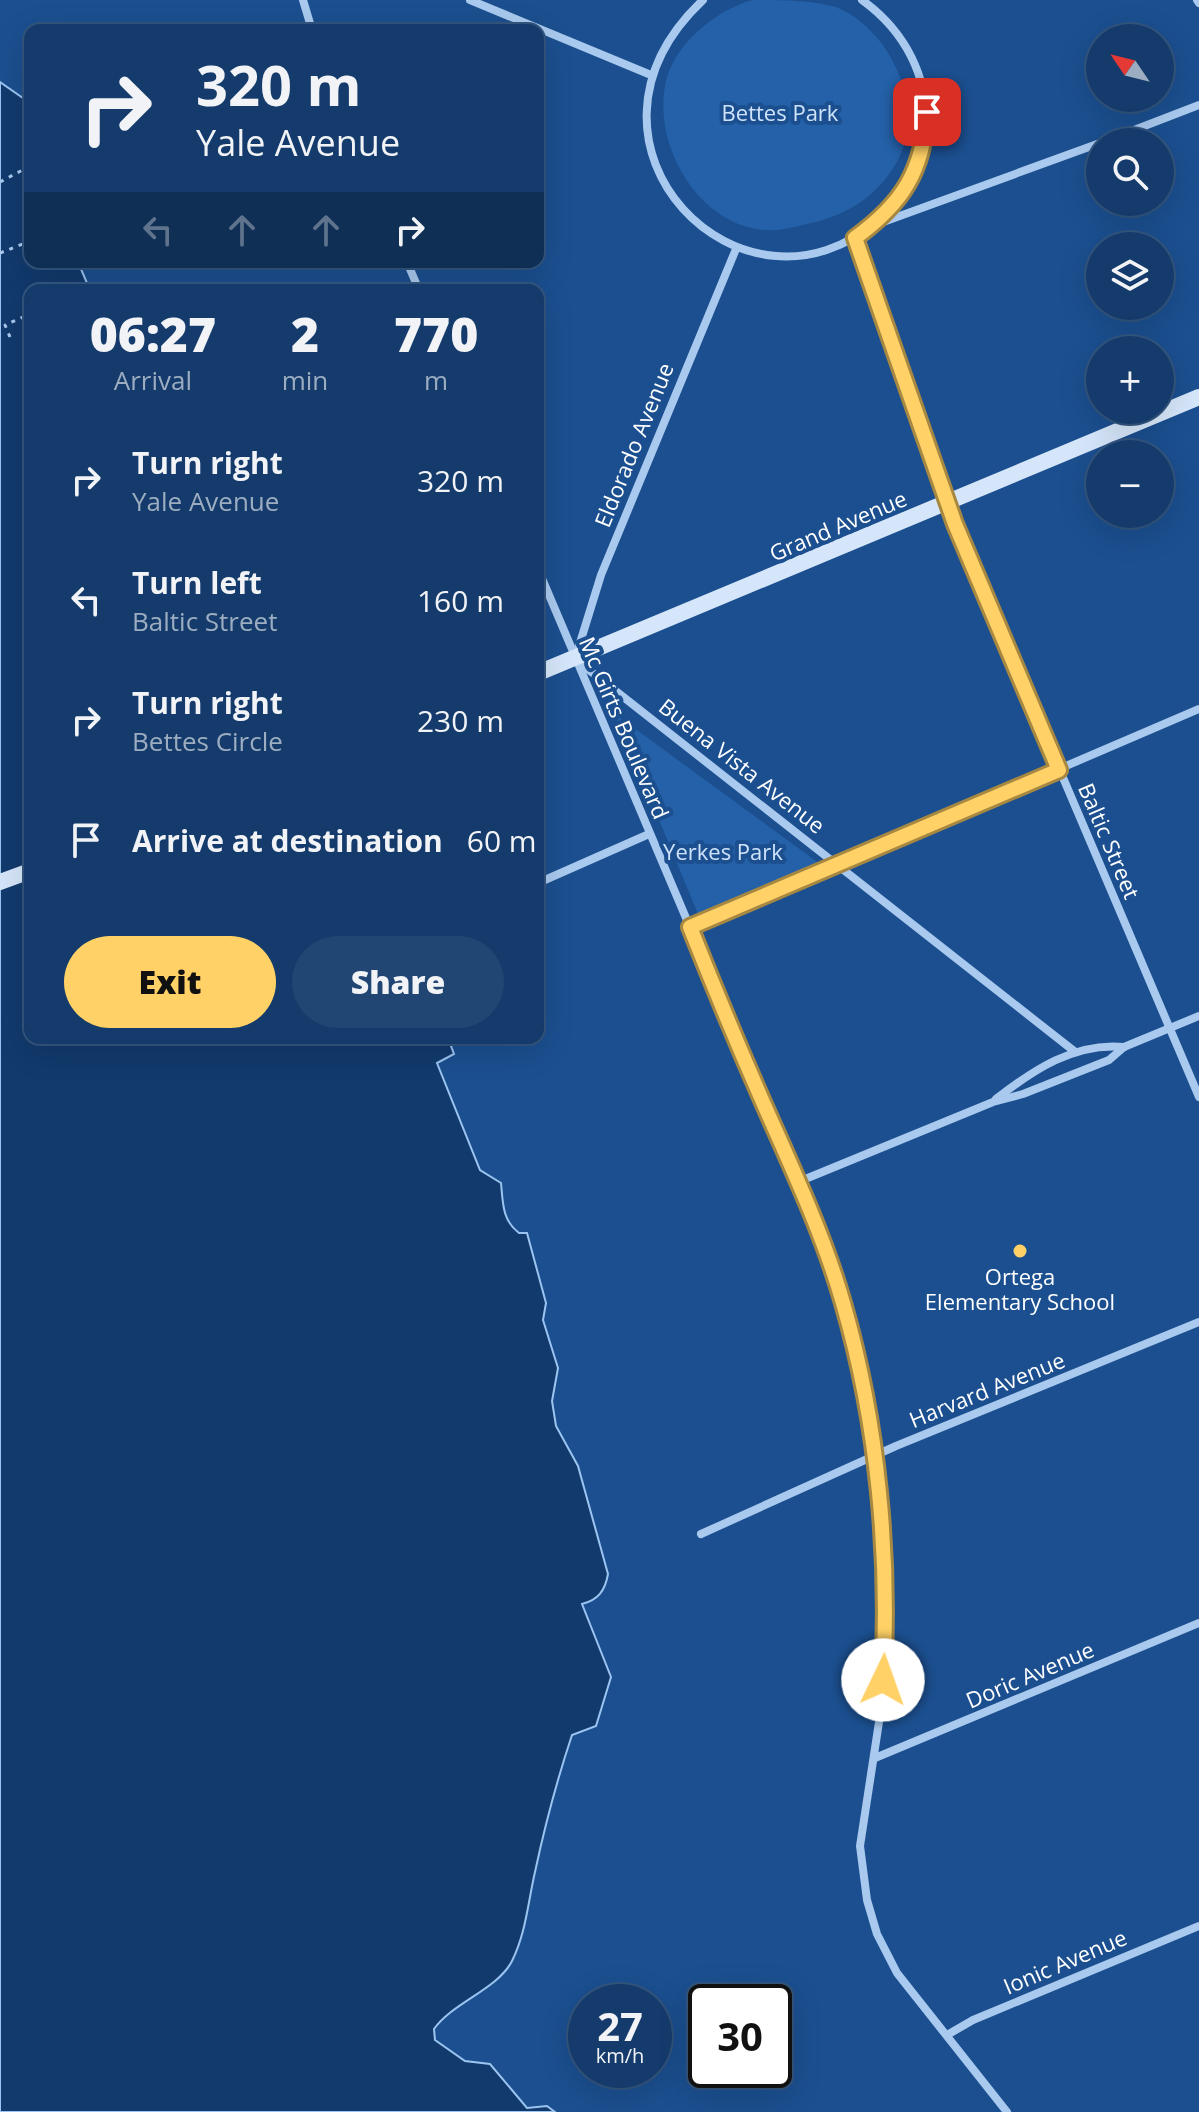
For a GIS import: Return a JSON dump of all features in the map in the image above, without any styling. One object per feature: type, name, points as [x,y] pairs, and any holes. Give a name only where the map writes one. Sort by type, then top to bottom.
[{"type":"main road","name":"Grand Avenue","points":[[544,671],[1199,397]]},
{"type":"main road","points":[[0,882],[24,873]]},
{"type":"street","points":[[303,0],[310,24]]},
{"type":"street","points":[[470,0],[528,24]]},
{"type":"street","points":[[703,0],[670,35],[651,75],[646,132],[652,158],[663,183],[689,216],[736,249],[792,255],[825,249],[855,238],[872,226],[905,191],[918,167],[927,112],[909,49],[878,12],[862,0]]},
{"type":"street","points":[[544,31],[651,75]]},
{"type":"street","points":[[1140,128],[1199,105]]},
{"type":"street","points":[[872,226],[1086,149]]},
{"type":"street","name":"Baltic Street","points":[[855,238],[949,503],[1199,1097]]},
{"type":"street","name":"Eldorado Avenue","points":[[575,659],[601,575],[736,249]]},
{"type":"street","name":"Mc Girts Boulevard","points":[[544,584],[798,1182],[843,1302],[867,1406],[887,1608],[875,1758],[860,1846],[871,1917],[887,1958],[1007,2112]]},
{"type":"street","name":"Buena Vista Avenue","points":[[575,659],[1074,1051]]},
{"type":"street","points":[[690,927],[1199,709]]},
{"type":"street","points":[[544,880],[649,834]]},
{"type":"street","points":[[798,1182],[993,1102],[1023,1094],[1109,1060],[1124,1047],[1199,1016]]},
{"type":"street","points":[[993,1102],[1023,1078],[1074,1051],[1102,1045],[1124,1047]]},
{"type":"street","name":"Harvard Avenue","points":[[701,1534],[874,1456],[1199,1322]]},
{"type":"street","name":"Doric Avenue","points":[[875,1758],[1199,1623]]},
{"type":"street","name":"Ionic Avenue","points":[[947,2035],[973,2020],[1199,1926]]},
{"type":"path","points":[[0,182],[24,169]]},
{"type":"path","points":[[0,253],[24,243]]},
{"type":"path","points":[[10,337],[5,325],[24,317]]},
{"type":"green space","name":"Bettes Park","points":[[752,0],[826,5],[857,18],[875,35],[889,55],[900,77],[906,101],[907,125],[903,149],[892,170],[875,190],[855,206],[832,217],[777,230],[751,228],[727,219],[707,204],[676,161],[667,137],[663,111],[669,71],[686,44],[710,21]]},
{"type":"green space","name":"Yerkes Park","points":[[615,714],[820,864],[698,914]]},
{"type":"shaded area","points":[[0,82],[24,99],[24,268],[81,268],[87,284],[24,284],[24,1044],[450,1044],[454,1054],[437,1063],[480,1170],[501,1183],[504,1211],[509,1223],[519,1233],[527,1233],[546,1303],[543,1320],[558,1368],[552,1401],[556,1426],[578,1466],[608,1574],[600,1594],[582,1604],[611,1677],[596,1726],[572,1735],[547,1820],[524,1928],[512,1961],[496,1980],[452,2011],[434,2029],[435,2040],[465,2061],[490,2064],[527,2108],[547,2106],[555,2112],[0,2112]]},
{"type":"place","name":"Ortega Elementary School","points":[[1020,1251]]},
{"type":"route","points":[[883,1680],[887,1608],[876,1473],[867,1406],[843,1302],[798,1182],[690,927],[1059,770],[955,524],[855,238],[886,213],[905,191],[918,167],[927,112]]}]
